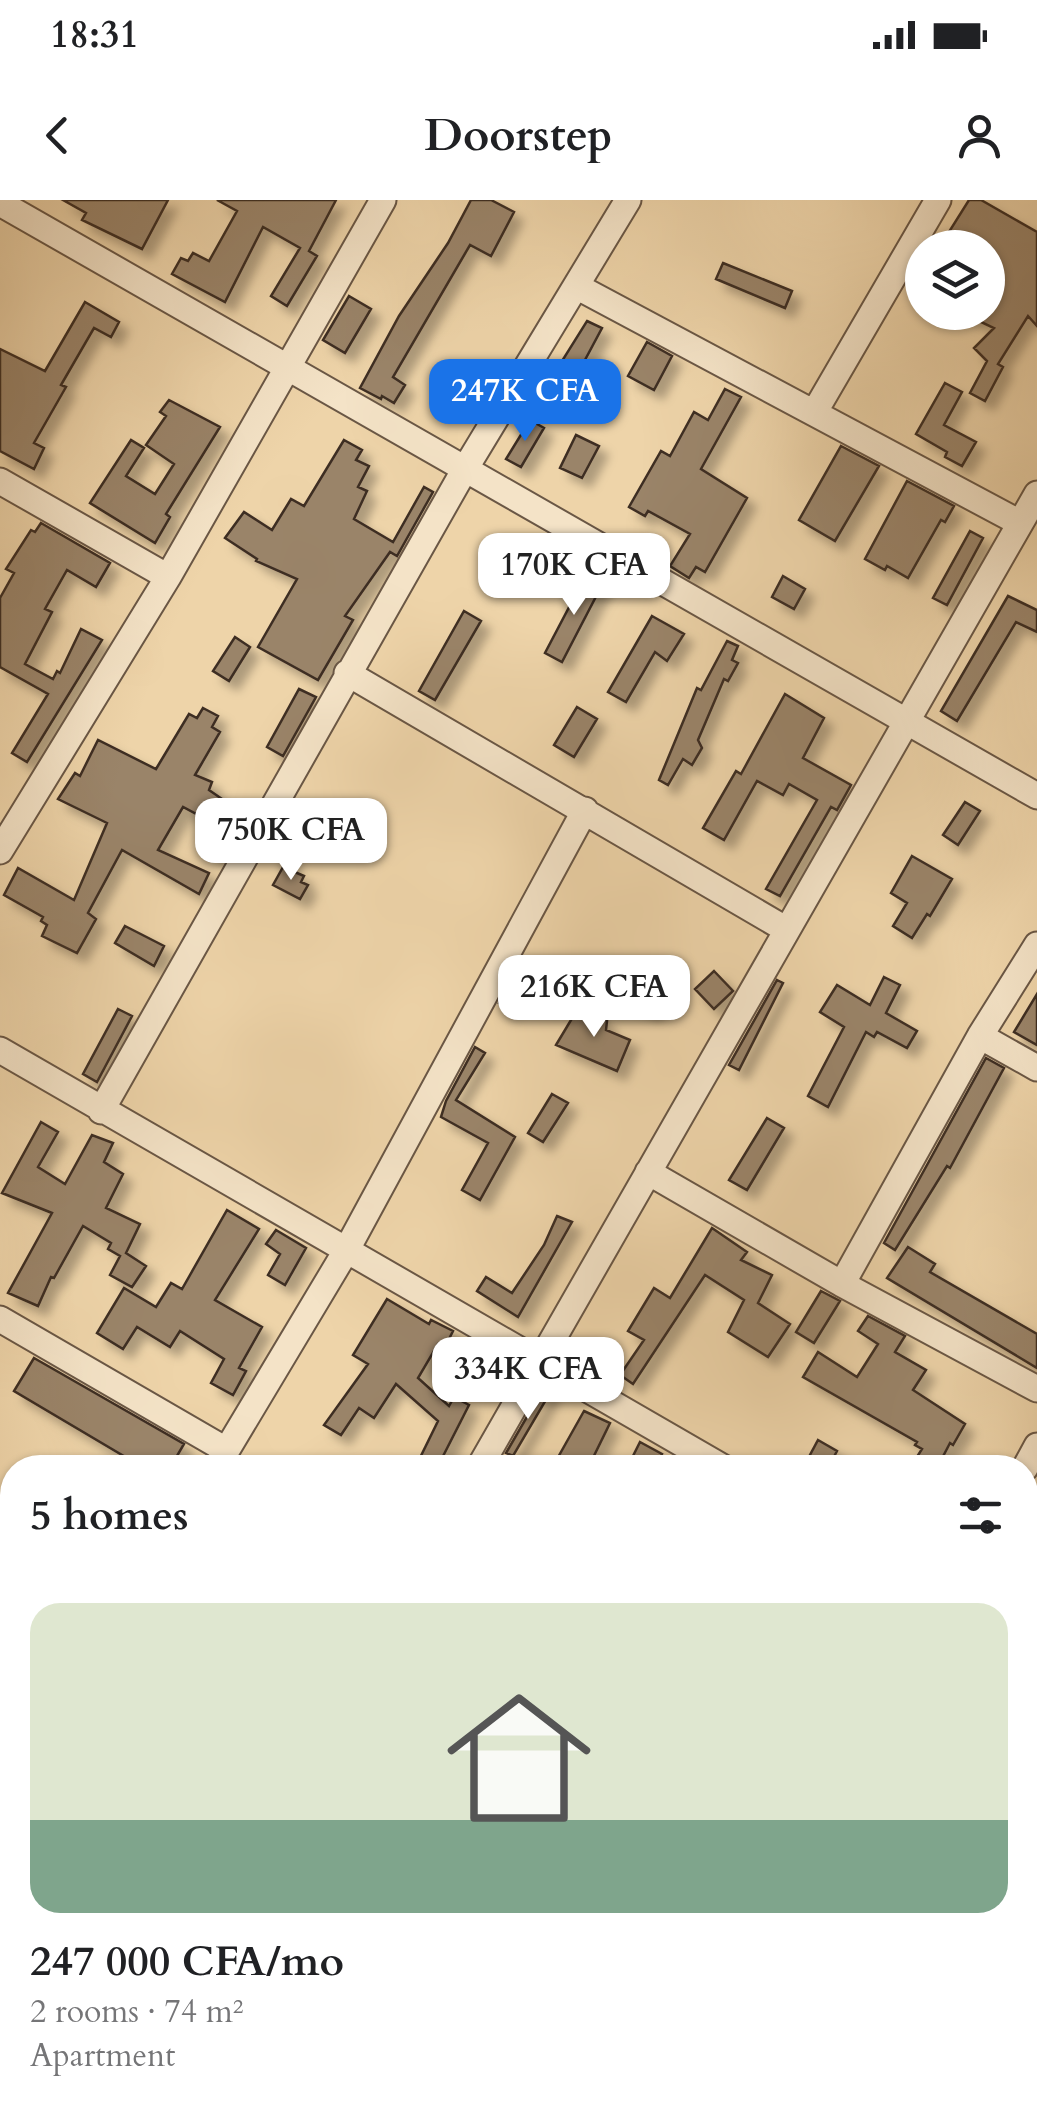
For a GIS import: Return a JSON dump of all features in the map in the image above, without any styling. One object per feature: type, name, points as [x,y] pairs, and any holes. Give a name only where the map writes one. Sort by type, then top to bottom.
[{"type":"street","points":[[0,852],[168,577],[383,200]]},
{"type":"street","points":[[101,1111],[465,468],[628,200]]},
{"type":"street","points":[[814,414],[938,200]]},
{"type":"street","points":[[0,203],[1037,796]]},
{"type":"street","points":[[576,286],[1020,523]]},
{"type":"street","points":[[0,481],[168,577]]},
{"type":"street","points":[[486,1455],[1037,494]]},
{"type":"street","points":[[347,673],[787,930]]},
{"type":"street","points":[[223,1455],[346,1251],[585,810]]},
{"type":"street","points":[[842,1284],[980,1036],[1037,946]]},
{"type":"street","points":[[980,1036],[1037,1068]]},
{"type":"street","points":[[0,1050],[701,1455]]},
{"type":"street","points":[[648,1172],[842,1284],[1037,1389]]},
{"type":"street","points":[[0,1319],[215,1455]]},
{"type":"building","points":[[63,200],[168,200],[142,249],[82,220],[86,213]]},
{"type":"building","points":[[217,200],[336,200],[309,251],[317,256],[287,306],[271,296],[300,248],[263,227],[225,302],[172,274],[181,258],[188,261],[193,253],[209,261],[237,211]]},
{"type":"building","points":[[471,200],[491,200],[514,212],[491,256],[470,245],[393,377],[405,385],[394,403],[382,396],[381,399],[360,388],[399,316],[448,243]]},
{"type":"building","points":[[969,200],[981,200],[1037,232],[1037,326],[1028,316],[998,364],[1003,367],[985,401],[970,393],[987,361],[974,348],[992,330],[1005,330],[1005,230],[950,230]]},
{"type":"building","points":[[723,263],[792,291],[785,308],[716,279]]},
{"type":"building","points":[[349,296],[371,309],[345,353],[323,340]]},
{"type":"building","points":[[85,302],[119,322],[111,337],[94,328],[61,385],[66,387],[34,443],[44,448],[34,469],[0,451],[0,349],[45,371]]},
{"type":"building","points":[[587,321],[602,328],[578,381],[557,369]]},
{"type":"building","points":[[647,342],[672,356],[654,390],[628,376]]},
{"type":"building","points":[[945,383],[962,392],[944,425],[976,442],[962,466],[916,434]]},
{"type":"building","points":[[725,389],[741,397],[701,469],[747,498],[705,572],[696,567],[689,578],[670,566],[690,534],[648,511],[645,516],[629,507],[661,451],[670,456],[694,412],[708,420]]},
{"type":"building","points":[[169,400],[220,427],[166,514],[170,517],[155,543],[90,503],[131,440],[144,448],[126,476],[155,494],[174,464],[146,445],[166,416],[160,412]]},
{"type":"building","points":[[530,420],[544,428],[521,467],[506,459]]},
{"type":"building","points":[[576,435],[599,446],[582,478],[560,468]]},
{"type":"building","points":[[344,440],[362,450],[356,460],[369,466],[358,487],[367,491],[354,519],[393,542],[424,487],[433,492],[397,556],[390,552],[345,616],[353,620],[318,680],[258,647],[297,579],[256,561],[225,538],[244,512],[272,530],[291,499],[304,506]]},
{"type":"building","points":[[841,446],[879,466],[835,541],[799,520]]},
{"type":"building","points":[[907,481],[954,506],[945,522],[941,520],[908,578],[865,559]]},
{"type":"building","points":[[41,523],[110,563],[96,587],[67,570],[45,609],[52,612],[25,664],[53,679],[57,671],[60,673],[81,629],[102,640],[27,762],[12,753],[48,694],[0,667],[0,598],[14,573],[6,569],[31,530],[35,532]]},
{"type":"building","points":[[970,531],[983,538],[947,605],[933,598]]},
{"type":"building","points":[[586,575],[603,583],[562,662],[545,653]]},
{"type":"building","points":[[783,576],[805,589],[794,609],[772,597]]},
{"type":"building","points":[[1008,596],[1037,610],[1037,632],[1016,622],[957,721],[941,711]]},
{"type":"building","points":[[464,611],[481,621],[435,700],[419,691]]},
{"type":"building","points":[[652,616],[684,634],[667,661],[655,652],[626,702],[608,692]]},
{"type":"building","points":[[235,637],[250,647],[229,681],[213,671]]},
{"type":"building","points":[[727,641],[738,646],[732,660],[738,663],[728,681],[724,679],[698,740],[702,748],[692,765],[683,759],[668,785],[659,780],[697,688],[701,690]]},
{"type":"building","points":[[299,689],[316,697],[283,756],[267,747]]},
{"type":"building","points":[[785,694],[824,718],[803,758],[851,785],[837,810],[831,807],[780,896],[766,889],[817,800],[789,784],[783,795],[757,781],[724,840],[703,828],[736,771],[741,774]]},
{"type":"building","points":[[577,707],[597,719],[574,757],[554,745]]},
{"type":"building","points":[[203,708],[218,716],[212,727],[220,732],[195,775],[212,782],[209,790],[241,812],[232,825],[238,829],[222,857],[208,849],[214,839],[206,834],[213,823],[183,807],[158,850],[209,873],[199,894],[122,850],[88,913],[96,919],[77,953],[42,936],[47,925],[41,921],[43,917],[4,895],[18,868],[74,900],[107,823],[58,799],[75,773],[80,776],[98,740],[156,769],[189,714],[197,718]]},
{"type":"building","points":[[965,802],[980,811],[958,845],[943,835]]},
{"type":"building","points":[[912,856],[952,879],[912,938],[893,926],[907,903],[891,893]]},
{"type":"building","points":[[283,867],[304,876],[301,882],[308,885],[300,899],[273,885]]},
{"type":"building","points":[[125,926],[164,946],[154,966],[115,943]]},
{"type":"building","points":[[629,959],[668,978],[651,1012],[612,993]]},
{"type":"building","points":[[521,963],[533,971],[507,1008],[499,1003]]},
{"type":"building","points":[[714,971],[733,991],[714,1009],[695,989]]},
{"type":"building","points":[[884,977],[900,985],[886,1013],[917,1031],[907,1048],[877,1032],[874,1037],[866,1032],[828,1107],[808,1096],[844,1027],[820,1012],[837,985],[870,1005]]},
{"type":"building","points":[[777,980],[783,983],[739,1070],[729,1065]]},
{"type":"building","points":[[1037,994],[1037,1045],[1014,1032]]},
{"type":"building","points":[[580,1005],[607,1021],[606,1030],[630,1040],[617,1071],[556,1045]]},
{"type":"building","points":[[118,1009],[132,1016],[97,1082],[83,1074]]},
{"type":"building","points":[[475,1047],[485,1053],[456,1100],[515,1137],[480,1200],[462,1190],[488,1143],[441,1117]]},
{"type":"building","points":[[986,1058],[1004,1068],[950,1168],[947,1166],[895,1250],[884,1243]]},
{"type":"building","points":[[552,1094],[568,1103],[543,1142],[528,1133]]},
{"type":"building","points":[[767,1118],[784,1128],[747,1190],[729,1180]]},
{"type":"building","points":[[41,1122],[58,1132],[38,1167],[65,1184],[92,1135],[113,1143],[104,1162],[123,1174],[106,1208],[140,1224],[126,1253],[146,1266],[132,1287],[110,1275],[120,1256],[108,1249],[111,1243],[83,1226],[38,1306],[8,1293],[52,1213],[2,1193]]},
{"type":"building","points":[[227,1210],[259,1229],[215,1300],[262,1327],[239,1368],[246,1371],[233,1395],[211,1383],[224,1359],[180,1331],[170,1347],[137,1327],[123,1349],[97,1333],[124,1288],[156,1307],[171,1283],[182,1289]]},
{"type":"building","points":[[557,1216],[572,1222],[518,1317],[477,1291],[486,1277],[512,1293],[544,1245]]},
{"type":"building","points":[[712,1228],[747,1252],[741,1260],[772,1275],[758,1303],[790,1324],[768,1357],[728,1332],[744,1300],[705,1275],[633,1384],[620,1375],[644,1340],[628,1331],[654,1288],[670,1298]]},
{"type":"building","points":[[276,1230],[306,1248],[285,1285],[268,1275],[280,1254],[266,1244]]},
{"type":"building","points":[[908,1247],[935,1264],[930,1272],[1037,1334],[1037,1368],[887,1278]]},
{"type":"building","points":[[821,1291],[840,1301],[814,1343],[796,1332]]},
{"type":"building","points":[[387,1299],[429,1324],[431,1320],[453,1331],[445,1347],[438,1344],[418,1378],[449,1406],[454,1397],[469,1405],[444,1455],[421,1455],[438,1421],[396,1384],[374,1418],[359,1408],[341,1435],[324,1425],[368,1364],[353,1355]]},
{"type":"building","points":[[868,1316],[905,1336],[895,1352],[926,1370],[913,1390],[965,1424],[944,1455],[918,1455],[922,1449],[915,1445],[917,1442],[803,1377],[818,1352],[857,1377],[878,1344],[858,1331]]},
{"type":"building","points":[[34,1358],[184,1444],[178,1455],[122,1455],[14,1391]]},
{"type":"building","points":[[543,1389],[550,1393],[514,1455],[506,1453]]},
{"type":"building","points":[[584,1411],[610,1423],[594,1455],[559,1455]]},
{"type":"building","points":[[818,1440],[837,1451],[835,1455],[810,1455]]},
{"type":"building","points":[[640,1442],[662,1454],[662,1455],[634,1455]]}]
